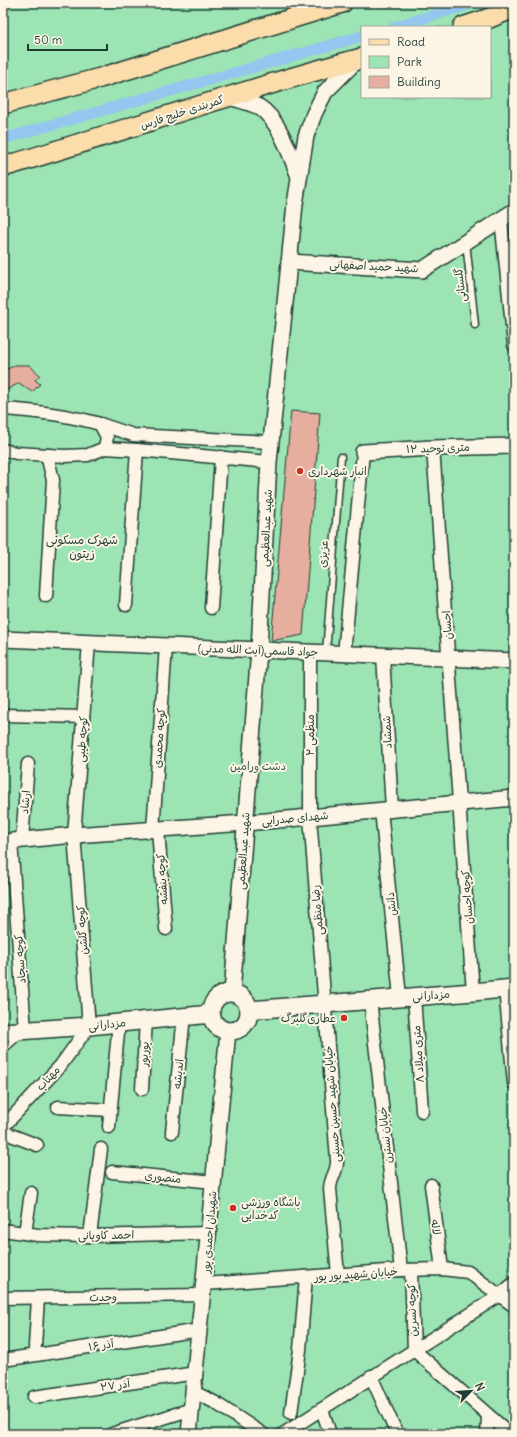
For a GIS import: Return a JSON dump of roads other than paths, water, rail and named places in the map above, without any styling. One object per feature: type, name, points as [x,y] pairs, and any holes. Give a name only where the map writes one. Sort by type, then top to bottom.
[{"type":"main road","points":[[3,104],[100,78],[342,3]]},
{"type":"main road","points":[[466,26],[514,8]]},
{"type":"main road","name":"کمربندی خلیج فارس","points":[[3,167],[102,138],[301,74],[360,59]]},
{"type":"main road","name":"مزدارانی","points":[[250,1010],[510,988]]},
{"type":"main road","points":[[232,993],[243,997],[248,1003],[250,1010],[249,1018],[245,1024],[239,1029],[228,1031],[218,1027],[213,1021],[211,1014],[215,999],[221,994],[232,993]]},
{"type":"main road","name":"مزدارانی","points":[[3,1032],[89,1026],[211,1014]]},
{"type":"street","points":[[299,178],[306,136],[314,114],[325,92],[360,59]]},
{"type":"street","name":"شهید عبدالعظیمی","points":[[229,97],[260,107],[275,123],[286,142],[299,178],[295,204],[269,462],[259,650],[232,993]]},
{"type":"street","name":"شهید حمید اصفهانی","points":[[289,262],[422,270],[514,211]]},
{"type":"street","points":[[501,220],[512,297],[514,344]]},
{"type":"street","points":[[3,409],[37,411],[78,418],[134,434],[271,442]]},
{"type":"street","points":[[100,424],[108,437],[106,448]]},
{"type":"street","name":"۱۲ متری توحید","points":[[363,452],[433,448],[514,446]]},
{"type":"street","points":[[3,450],[16,453],[47,455],[88,455],[106,448],[269,462]]},
{"type":"street","name":"احسان","points":[[433,448],[460,803]]},
{"type":"street","points":[[126,605],[137,450]]},
{"type":"street","points":[[344,654],[363,452]]},
{"type":"street","points":[[46,596],[53,480],[47,455]]},
{"type":"street","points":[[211,608],[221,457]]},
{"type":"street","name":"جواد قاسمی(آیت الله مدنی)","points":[[3,639],[514,661]]},
{"type":"street","name":"کوچه طیبی","points":[[74,835],[89,643]]},
{"type":"street","name":"کوچه محمدی","points":[[156,830],[166,646]]},
{"type":"street","name":"منظمی ۲","points":[[310,652],[310,817]]},
{"type":"street","name":"شمشاد","points":[[383,655],[386,810]]},
{"type":"street","points":[[5,716],[83,717]]},
{"type":"street","name":"ارشاد","points":[[12,841],[28,764]]},
{"type":"street","name":"شهدای صدرایی","points":[[12,841],[74,835],[245,823],[514,798]]},
{"type":"street","name":"کوچه احسان","points":[[460,803],[473,992]]},
{"type":"street","name":"دانش","points":[[386,810],[407,997]]},
{"type":"street","name":"رضا منظمی","points":[[310,817],[325,1004]]},
{"type":"street","name":"کوچه بنفشه","points":[[156,830],[166,929]]},
{"type":"street","name":"کوچه گلشن","points":[[74,835],[89,1026]]},
{"type":"street","name":"کوچه سجاد","points":[[12,841],[25,1030]]},
{"type":"street","points":[[510,988],[514,1083]]},
{"type":"street","name":"۸ متری میلاد","points":[[407,997],[422,1112]]},
{"type":"street","name":"خیابان نسترن","points":[[370,1000],[406,1270]]},
{"type":"street","name":"خیابان شهید حسین حسینی","points":[[325,1004],[337,1160],[336,1169],[330,1181],[330,1189],[338,1275]]},
{"type":"street","name":"اندیشه","points":[[172,1132],[184,1016]]},
{"type":"street","name":"بوربور","points":[[142,1089],[146,1020]]},
{"type":"street","points":[[109,1127],[119,1022]]},
{"type":"street","name":"مهتاب","points":[[3,1127],[61,1065],[89,1026]]},
{"type":"street","name":"شهیدان احمدی پور","points":[[189,1434],[228,1031]]},
{"type":"street","points":[[58,1107],[110,1110]]},
{"type":"street","points":[[3,1132],[37,1145]]},
{"type":"street","points":[[90,1236],[101,1149]]},
{"type":"street","name":"منصوری","points":[[112,1172],[214,1182]]},
{"type":"street","name":"لاله","points":[[431,1185],[442,1269]]},
{"type":"street","points":[[25,1233],[31,1194]]},
{"type":"street","name":"احمد کاویانی","points":[[3,1230],[38,1235],[90,1236],[209,1233]]},
{"type":"street","name":"خیابان شهید بور بور","points":[[204,1289],[306,1277],[442,1269],[468,1272],[514,1306]]},
{"type":"street","name":"کوچه نسرین","points":[[406,1270],[414,1350]]},
{"type":"street","points":[[291,1413],[300,1350],[306,1277]]},
{"type":"street","points":[[283,1434],[371,1376],[500,1295],[514,1283]]},
{"type":"street","name":"وحدت","points":[[3,1298],[38,1298],[204,1289]]},
{"type":"street","points":[[35,1346],[38,1298]]},
{"type":"street","name":"۱۶ آذر","points":[[3,1360],[200,1330]]},
{"type":"street","points":[[414,1350],[510,1434]]},
{"type":"street","name":"۲۷ آذر","points":[[34,1397],[196,1373]]},
{"type":"street","points":[[371,1376],[397,1434]]},
{"type":"street","points":[[194,1392],[214,1402],[263,1434]]},
{"type":"street","points":[[112,1434],[134,1430],[192,1409]]},
{"type":"street","points":[[322,1409],[330,1434]]},
{"type":"street","points":[[487,1434],[488,1416]]},
{"type":"lane","name":"گلستانی","points":[[466,242],[475,324]]},
{"type":"lane","name":"عزیزی","points":[[326,653],[341,457]]},
{"type":"lane","points":[[3,1050],[25,1030]]},
{"type":"waterway","points":[[397,26],[474,3]]},
{"type":"waterway","points":[[3,139],[361,36]]},
{"type":"place","name":"انبار شهرداری","points":[[300,471]]},
{"type":"place","name":"عطاری‌گلبرگ","points":[[344,1018]]},
{"type":"place","name":"باشگاه ورزشی کدخدایی","points":[[233,1208]]},
{"type":"district","name":"شهرک مسکونی زیتون","points":[[82,546]]},
{"type":"park label","name":"دشت ورامین","points":[[258,766]]}]
